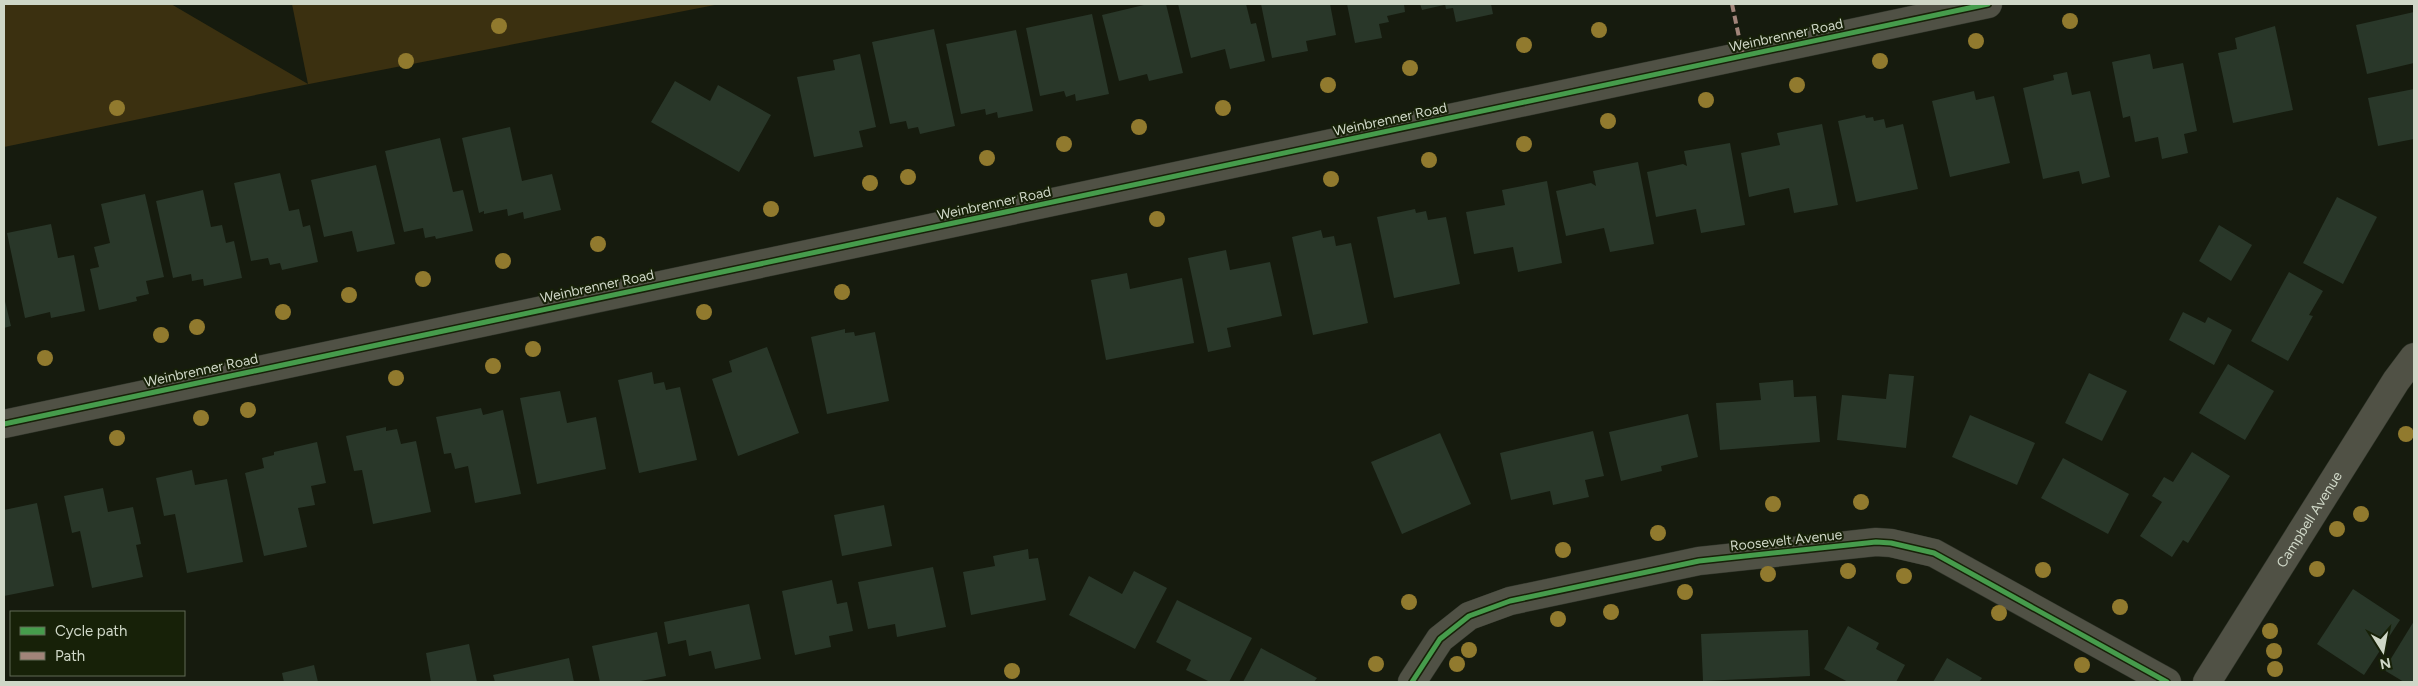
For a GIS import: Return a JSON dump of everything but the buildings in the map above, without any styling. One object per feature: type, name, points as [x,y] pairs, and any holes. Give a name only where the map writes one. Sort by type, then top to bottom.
[{"type":"street","name":"Weinbrenner Road","points":[[4,424],[1988,4]]},
{"type":"street","name":"Campbell Avenue","points":[[2208,682],[2396,381],[2414,357]]},
{"type":"street","name":"Roosevelt Avenue","points":[[1412,682],[1440,639],[1469,616],[1510,601],[1698,561],[1876,542],[1891,543],[1934,553],[2167,682]]},
{"type":"shaded area","points":[[4,4],[171,4],[308,84],[292,4],[720,4],[309,84],[4,147]]},
{"type":"marked path","points":[[1732,4],[1743,56]]},
{"type":"cycle path","points":[[4,424],[1988,4]]},
{"type":"cycle path","points":[[1412,682],[1440,639],[1469,616],[1510,601],[1699,561],[1876,542],[1891,543],[1934,553],[2167,682]]}]
